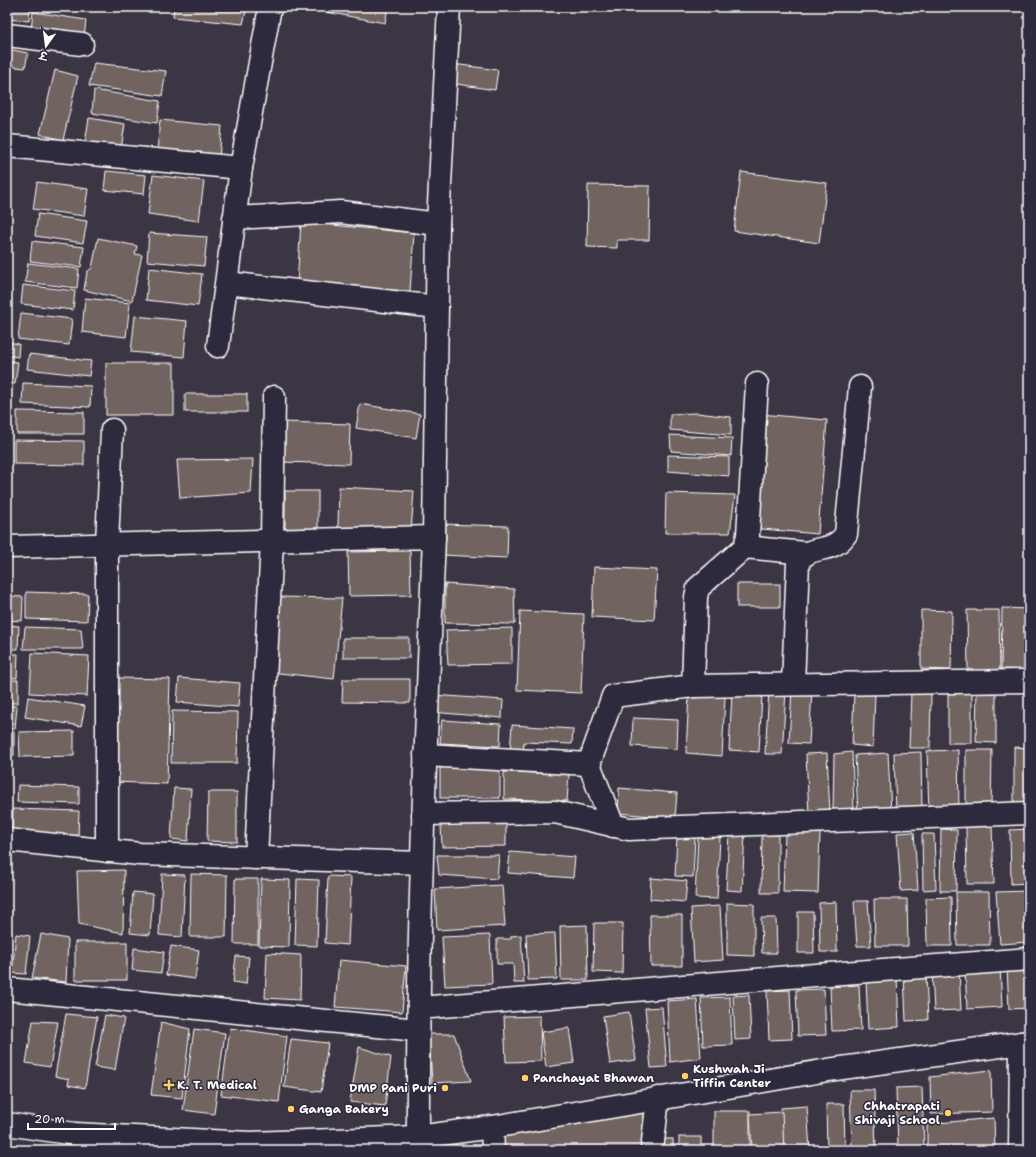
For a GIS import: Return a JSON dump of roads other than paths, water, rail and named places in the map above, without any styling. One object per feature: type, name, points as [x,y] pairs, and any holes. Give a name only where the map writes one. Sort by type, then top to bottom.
[{"type":"street","points":[[218,346],[241,168],[270,7]]},
{"type":"street","points":[[418,1137],[417,1030],[419,1008],[421,863],[434,537],[438,224],[449,7]]},
{"type":"street","points":[[7,35],[82,44]]},
{"type":"street","points":[[7,146],[241,168]]},
{"type":"street","points":[[234,218],[341,212],[438,224]]},
{"type":"street","points":[[227,283],[437,307]]},
{"type":"street","points":[[693,686],[696,597],[698,588],[745,547],[748,535],[757,384]]},
{"type":"street","points":[[745,547],[805,553],[840,542],[846,534],[860,387]]},
{"type":"street","points":[[256,858],[272,541],[274,397]]},
{"type":"street","points":[[107,851],[107,544],[112,430]]},
{"type":"street","points":[[7,547],[434,537]]},
{"type":"street","points":[[793,684],[798,562],[805,553]]},
{"type":"street","points":[[613,826],[589,764],[613,696],[693,686],[1029,681]]},
{"type":"street","points":[[425,755],[589,764]]},
{"type":"street","points":[[423,814],[555,812],[629,829],[1029,813]]},
{"type":"street","points":[[7,840],[140,854],[421,863]]},
{"type":"street","points":[[419,1008],[781,978],[1029,960]]},
{"type":"street","points":[[7,989],[417,1030]]},
{"type":"street","points":[[7,1124],[75,1134],[320,1145],[418,1137],[492,1127],[828,1070],[1025,1043],[1020,1150]]},
{"type":"street","points":[[652,1150],[658,1098]]},
{"type":"street","points":[[492,1127],[493,1150]]},
{"type":"place","name":"Kushwah Ji Tiffin Center","points":[[685,1076]]},
{"type":"place","name":"Panchayat Bhawan","points":[[525,1078]]},
{"type":"place","name":"K. T. Medical","points":[[169,1085]]},
{"type":"place","name":"DMP Pani Puri","points":[[445,1088]]},
{"type":"place","name":"Ganga Bakery","points":[[291,1109]]},
{"type":"place","name":"Chhatrapati Shivaji School","points":[[948,1113]]}]
